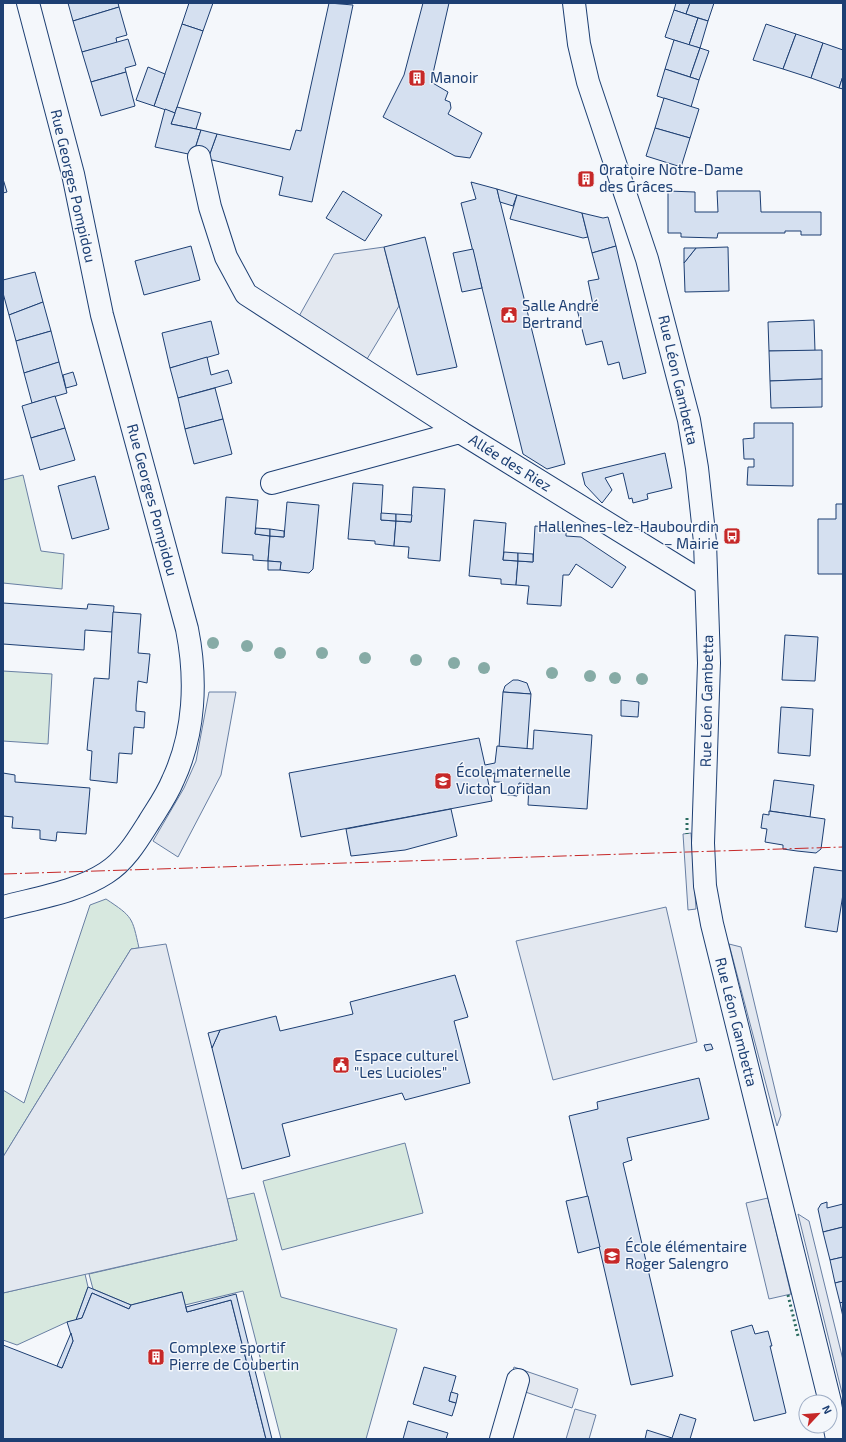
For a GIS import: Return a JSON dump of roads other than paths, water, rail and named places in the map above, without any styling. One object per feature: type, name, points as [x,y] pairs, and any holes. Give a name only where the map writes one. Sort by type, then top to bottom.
[{"type":"street","name":"Rue Georges Pompidou","points":[[3,907],[90,882],[107,873],[128,853],[165,796],[176,774],[186,744],[193,684],[192,652],[187,629],[102,315],[73,174],[28,3]]},
{"type":"street","name":"Rue Léon Gambetta","points":[[574,3],[579,44],[588,82],[647,259],[688,420],[697,468],[703,517],[709,690],[703,843],[706,893],[712,924],[828,1394]]},
{"type":"street","points":[[199,157],[210,207],[226,257],[246,294],[460,432]]},
{"type":"street","name":"Allée des Riez","points":[[272,483],[460,432],[706,584]]},
{"type":"street","points":[[501,1439],[518,1380]]},
{"type":"place","name":"Manoir","points":[[417,78]]},
{"type":"place","name":"Oratoire Notre-Dame des Grâces","points":[[586,179]]},
{"type":"place","name":"Salle André Bertrand","points":[[509,315]]},
{"type":"place","name":"Hallennes-lez-Haubourdin – Mairie","points":[[732,536]]},
{"type":"place","name":"École maternelle Victor Loridan","points":[[443,781]]},
{"type":"place","name":"Espace culturel \"Les Lucioles\"","points":[[341,1065]]},
{"type":"place","name":"École élémentaire Roger Salengro","points":[[612,1256]]},
{"type":"place","name":"Complexe sportif Pierre de Coubertin","points":[[156,1357]]}]
